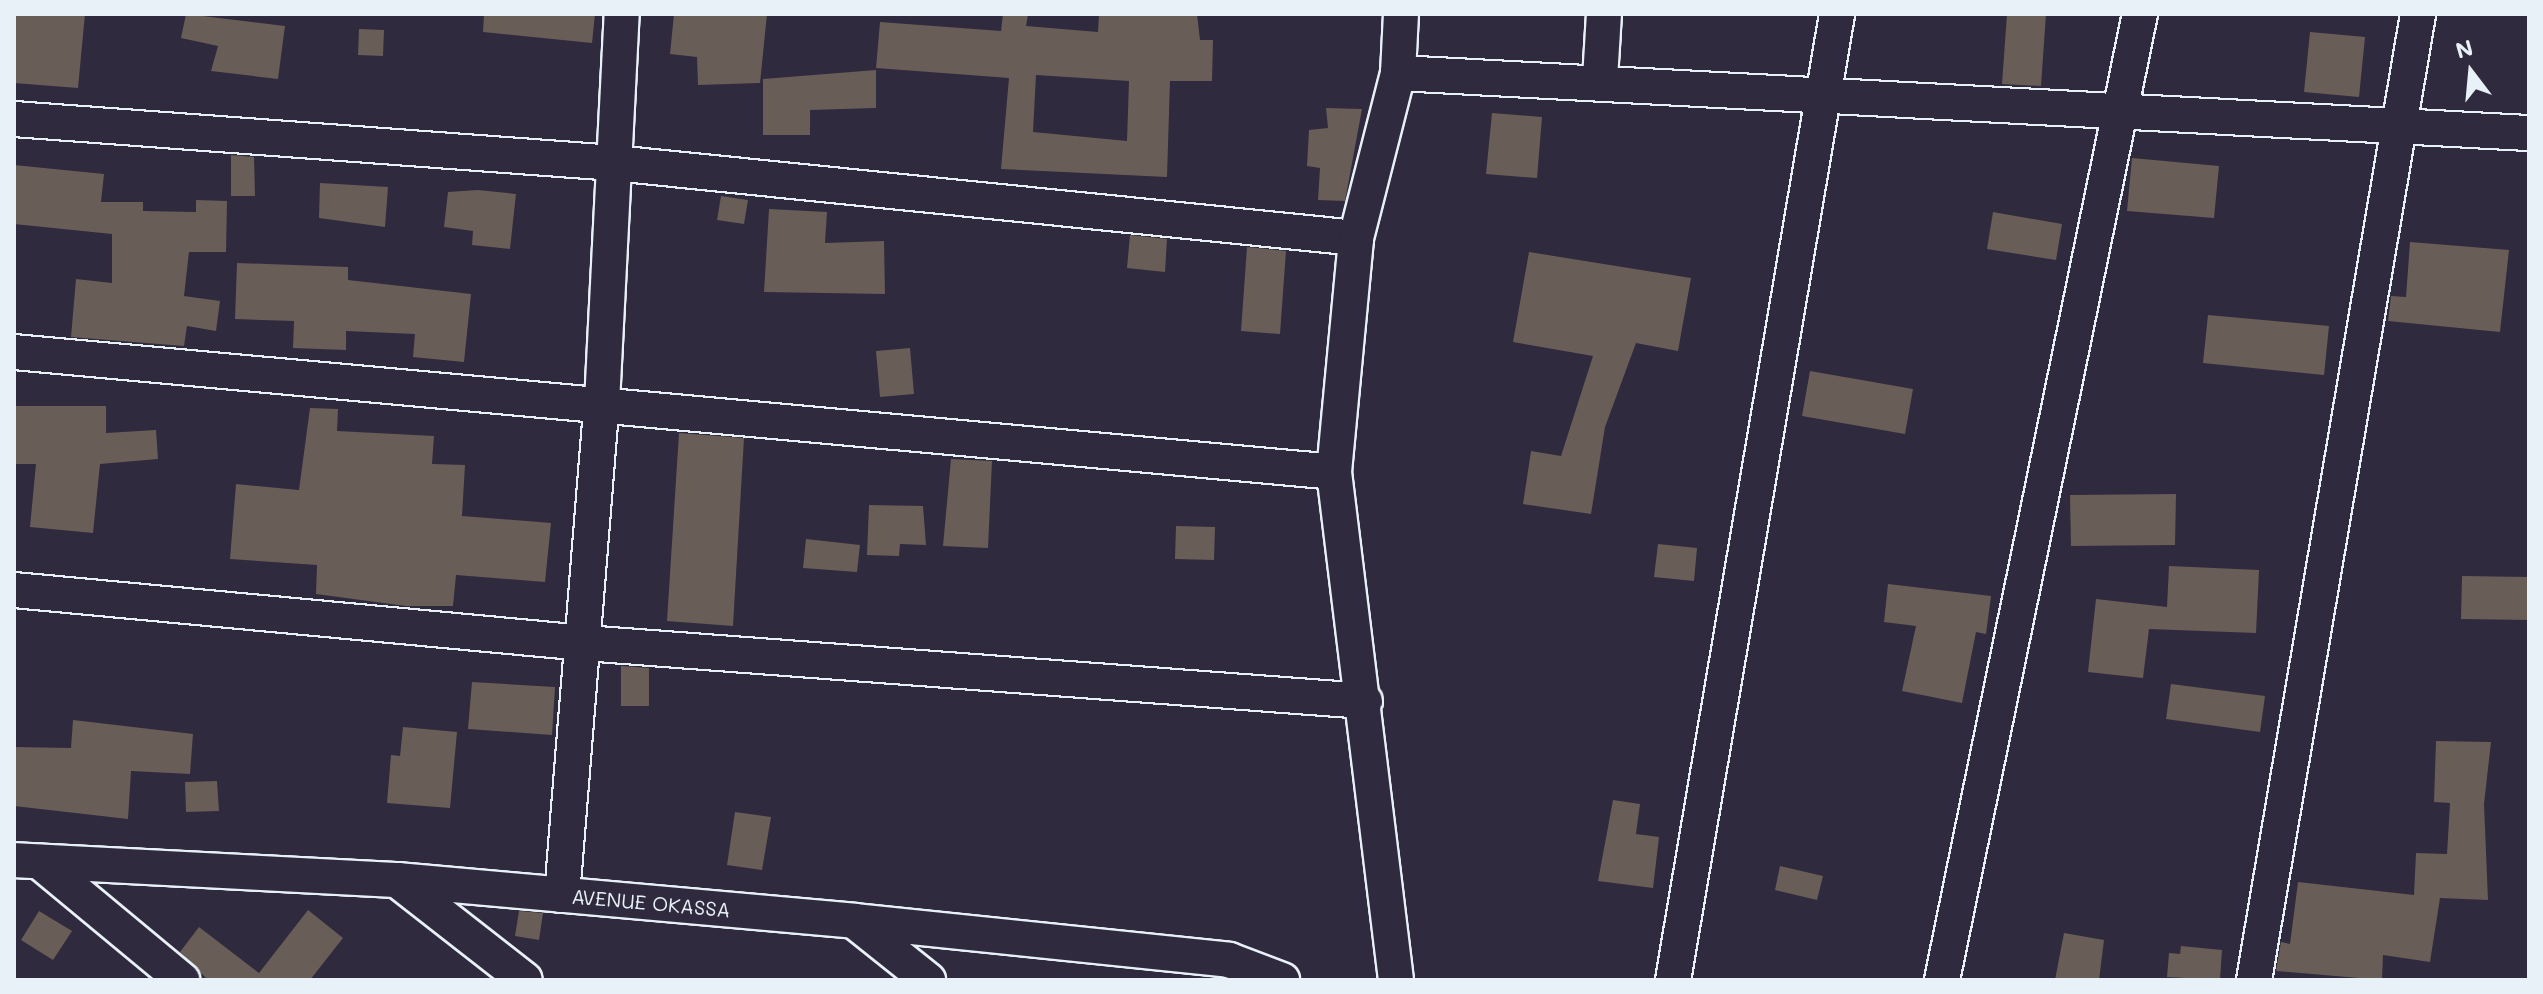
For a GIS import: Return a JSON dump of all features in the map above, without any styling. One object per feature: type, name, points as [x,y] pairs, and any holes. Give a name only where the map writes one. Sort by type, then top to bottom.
[{"type":"street","points":[[562,895],[602,403],[622,14]]},
{"type":"street","points":[[1396,980],[1365,701],[1334,472],[1356,238],[1398,73],[1401,14]]},
{"type":"street","points":[[1600,79],[1604,14]]},
{"type":"street","points":[[1673,980],[1837,14]]},
{"type":"street","points":[[1942,980],[2126,108],[2140,14]]},
{"type":"street","points":[[2254,980],[2402,128],[2418,14]]},
{"type":"street","points":[[1398,73],[1600,79],[1824,97],[2126,108],[2402,128],[2529,133]]},
{"type":"street","points":[[14,119],[614,163],[1356,238]]},
{"type":"street","points":[[14,352],[602,403],[1334,472]]},
{"type":"street","points":[[14,590],[584,643],[1365,701]]},
{"type":"street","points":[[27,861],[182,980]]},
{"type":"street","name":"AVENUE OKASSA","points":[[27,861],[397,880],[854,921],[1229,960],[1282,980]]},
{"type":"street","points":[[397,880],[525,980]]},
{"type":"street","points":[[854,921],[928,980]]},
{"type":"building","points":[[14,14],[85,14],[78,88],[14,83]]},
{"type":"building","points":[[186,14],[285,26],[278,79],[211,71],[218,46],[181,38]]},
{"type":"building","points":[[484,14],[595,14],[592,43],[483,32]]},
{"type":"building","points":[[674,14],[767,14],[760,83],[698,85],[697,57],[670,54]]},
{"type":"building","points":[[1003,14],[1028,14],[1026,26],[1098,32],[1099,14],[1197,14],[1200,40],[1213,40],[1212,81],[1170,81],[1167,177],[1001,169],[1009,78],[876,68],[880,22],[1001,31]],"holes":[[[1036,75],[1129,81],[1127,141],[1033,132]]]},
{"type":"building","points":[[2007,14],[2046,14],[2041,86],[2002,84]]},
{"type":"building","points":[[359,29],[384,30],[383,56],[358,55]]},
{"type":"building","points":[[2310,32],[2365,37],[2359,97],[2304,92]]},
{"type":"building","points":[[876,70],[876,108],[810,110],[810,135],[763,135],[763,79]]},
{"type":"building","points":[[1326,108],[1362,109],[1345,201],[1318,200],[1320,168],[1307,166],[1309,130],[1328,128]]},
{"type":"building","points":[[1492,113],[1542,117],[1537,178],[1486,174]]},
{"type":"building","points":[[231,155],[254,157],[255,196],[231,196]]},
{"type":"building","points":[[2132,158],[2219,166],[2214,218],[2127,211]]},
{"type":"building","points":[[14,165],[104,174],[101,202],[143,202],[143,211],[196,212],[196,200],[227,201],[226,252],[189,252],[184,296],[220,301],[216,331],[187,326],[184,346],[71,337],[76,279],[112,283],[112,234],[14,224]]},
{"type":"building","points":[[320,183],[388,187],[385,227],[319,218]]},
{"type":"building","points":[[478,190],[516,194],[510,249],[472,245],[473,231],[444,227],[448,192]]},
{"type":"building","points":[[721,196],[748,200],[744,224],[717,220]]},
{"type":"building","points":[[769,209],[827,212],[825,243],[884,241],[885,294],[764,292]]},
{"type":"building","points":[[1993,212],[2062,224],[2056,260],[1987,249]]},
{"type":"building","points":[[1130,235],[1167,239],[1165,272],[1127,268]]},
{"type":"building","points":[[2410,242],[2509,250],[2500,332],[2388,321],[2391,296],[2406,297]]},
{"type":"building","points":[[1247,247],[1286,251],[1280,334],[1241,331]]},
{"type":"building","points":[[1529,252],[1691,278],[1678,351],[1636,343],[1605,427],[1591,514],[1523,504],[1531,451],[1561,456],[1593,356],[1513,342]]},
{"type":"building","points":[[237,263],[348,267],[348,280],[471,294],[464,362],[413,357],[415,334],[346,331],[346,350],[293,348],[294,321],[235,319]]},
{"type":"building","points":[[2208,315],[2329,326],[2324,375],[2203,363]]},
{"type":"building","points":[[910,348],[914,394],[880,397],[876,351]]},
{"type":"building","points":[[1810,371],[1913,389],[1905,434],[1802,416]]},
{"type":"building","points":[[14,406],[106,406],[106,433],[156,430],[158,459],[100,464],[93,533],[30,527],[36,464],[14,464]]},
{"type":"building","points":[[310,408],[338,409],[337,431],[434,436],[432,464],[465,465],[462,516],[551,523],[545,582],[456,575],[453,606],[406,606],[316,594],[317,565],[230,559],[236,484],[299,490]]},
{"type":"building","points":[[679,433],[744,438],[733,626],[667,621]]},
{"type":"building","points":[[951,459],[992,461],[988,548],[943,546]]},
{"type":"building","points":[[2176,494],[2175,545],[2071,546],[2070,495]]},
{"type":"building","points":[[869,505],[923,506],[926,545],[900,544],[899,556],[867,555]]},
{"type":"building","points":[[1176,526],[1215,527],[1214,560],[1175,559]]},
{"type":"building","points":[[806,539],[860,545],[857,572],[803,568]]},
{"type":"building","points":[[1658,544],[1697,548],[1694,581],[1654,577]]},
{"type":"building","points":[[2169,566],[2259,570],[2256,633],[2149,629],[2143,678],[2088,672],[2096,599],[2167,607]]},
{"type":"building","points":[[2462,576],[2529,577],[2529,620],[2461,619]]},
{"type":"building","points":[[1888,584],[1991,596],[1986,634],[1976,632],[1962,703],[1902,691],[1916,626],[1884,622]]},
{"type":"building","points":[[621,666],[649,668],[649,706],[621,706]]},
{"type":"building","points":[[472,682],[555,687],[552,735],[468,729]]},
{"type":"building","points":[[2171,684],[2265,696],[2260,732],[2166,719]]},
{"type":"building","points":[[73,720],[193,734],[190,774],[131,771],[128,819],[14,806],[14,747],[71,748]]},
{"type":"building","points":[[403,727],[457,732],[450,808],[387,803],[391,755],[400,756]]},
{"type":"building","points":[[2436,741],[2491,742],[2484,804],[2488,900],[2440,898],[2430,962],[2383,955],[2382,980],[2276,971],[2281,942],[2290,944],[2298,882],[2414,895],[2416,853],[2447,854],[2450,803],[2434,802]]},
{"type":"building","points":[[217,781],[219,811],[186,812],[185,782]]},
{"type":"building","points":[[1613,800],[1640,804],[1636,834],[1659,837],[1653,888],[1598,881]]},
{"type":"building","points":[[735,812],[771,817],[762,870],[727,865]]},
{"type":"building","points":[[1780,866],[1823,876],[1817,900],[1775,890]]},
{"type":"building","points":[[308,910],[343,938],[310,980],[208,980],[180,952],[199,927],[259,973]]},
{"type":"building","points":[[39,911],[72,931],[53,960],[21,940]]},
{"type":"building","points":[[519,911],[543,913],[539,940],[515,936]]},
{"type":"building","points":[[2064,933],[2104,940],[2099,980],[2055,980]]},
{"type":"building","points":[[2181,946],[2222,950],[2220,980],[2167,977],[2169,953],[2180,954]]}]
